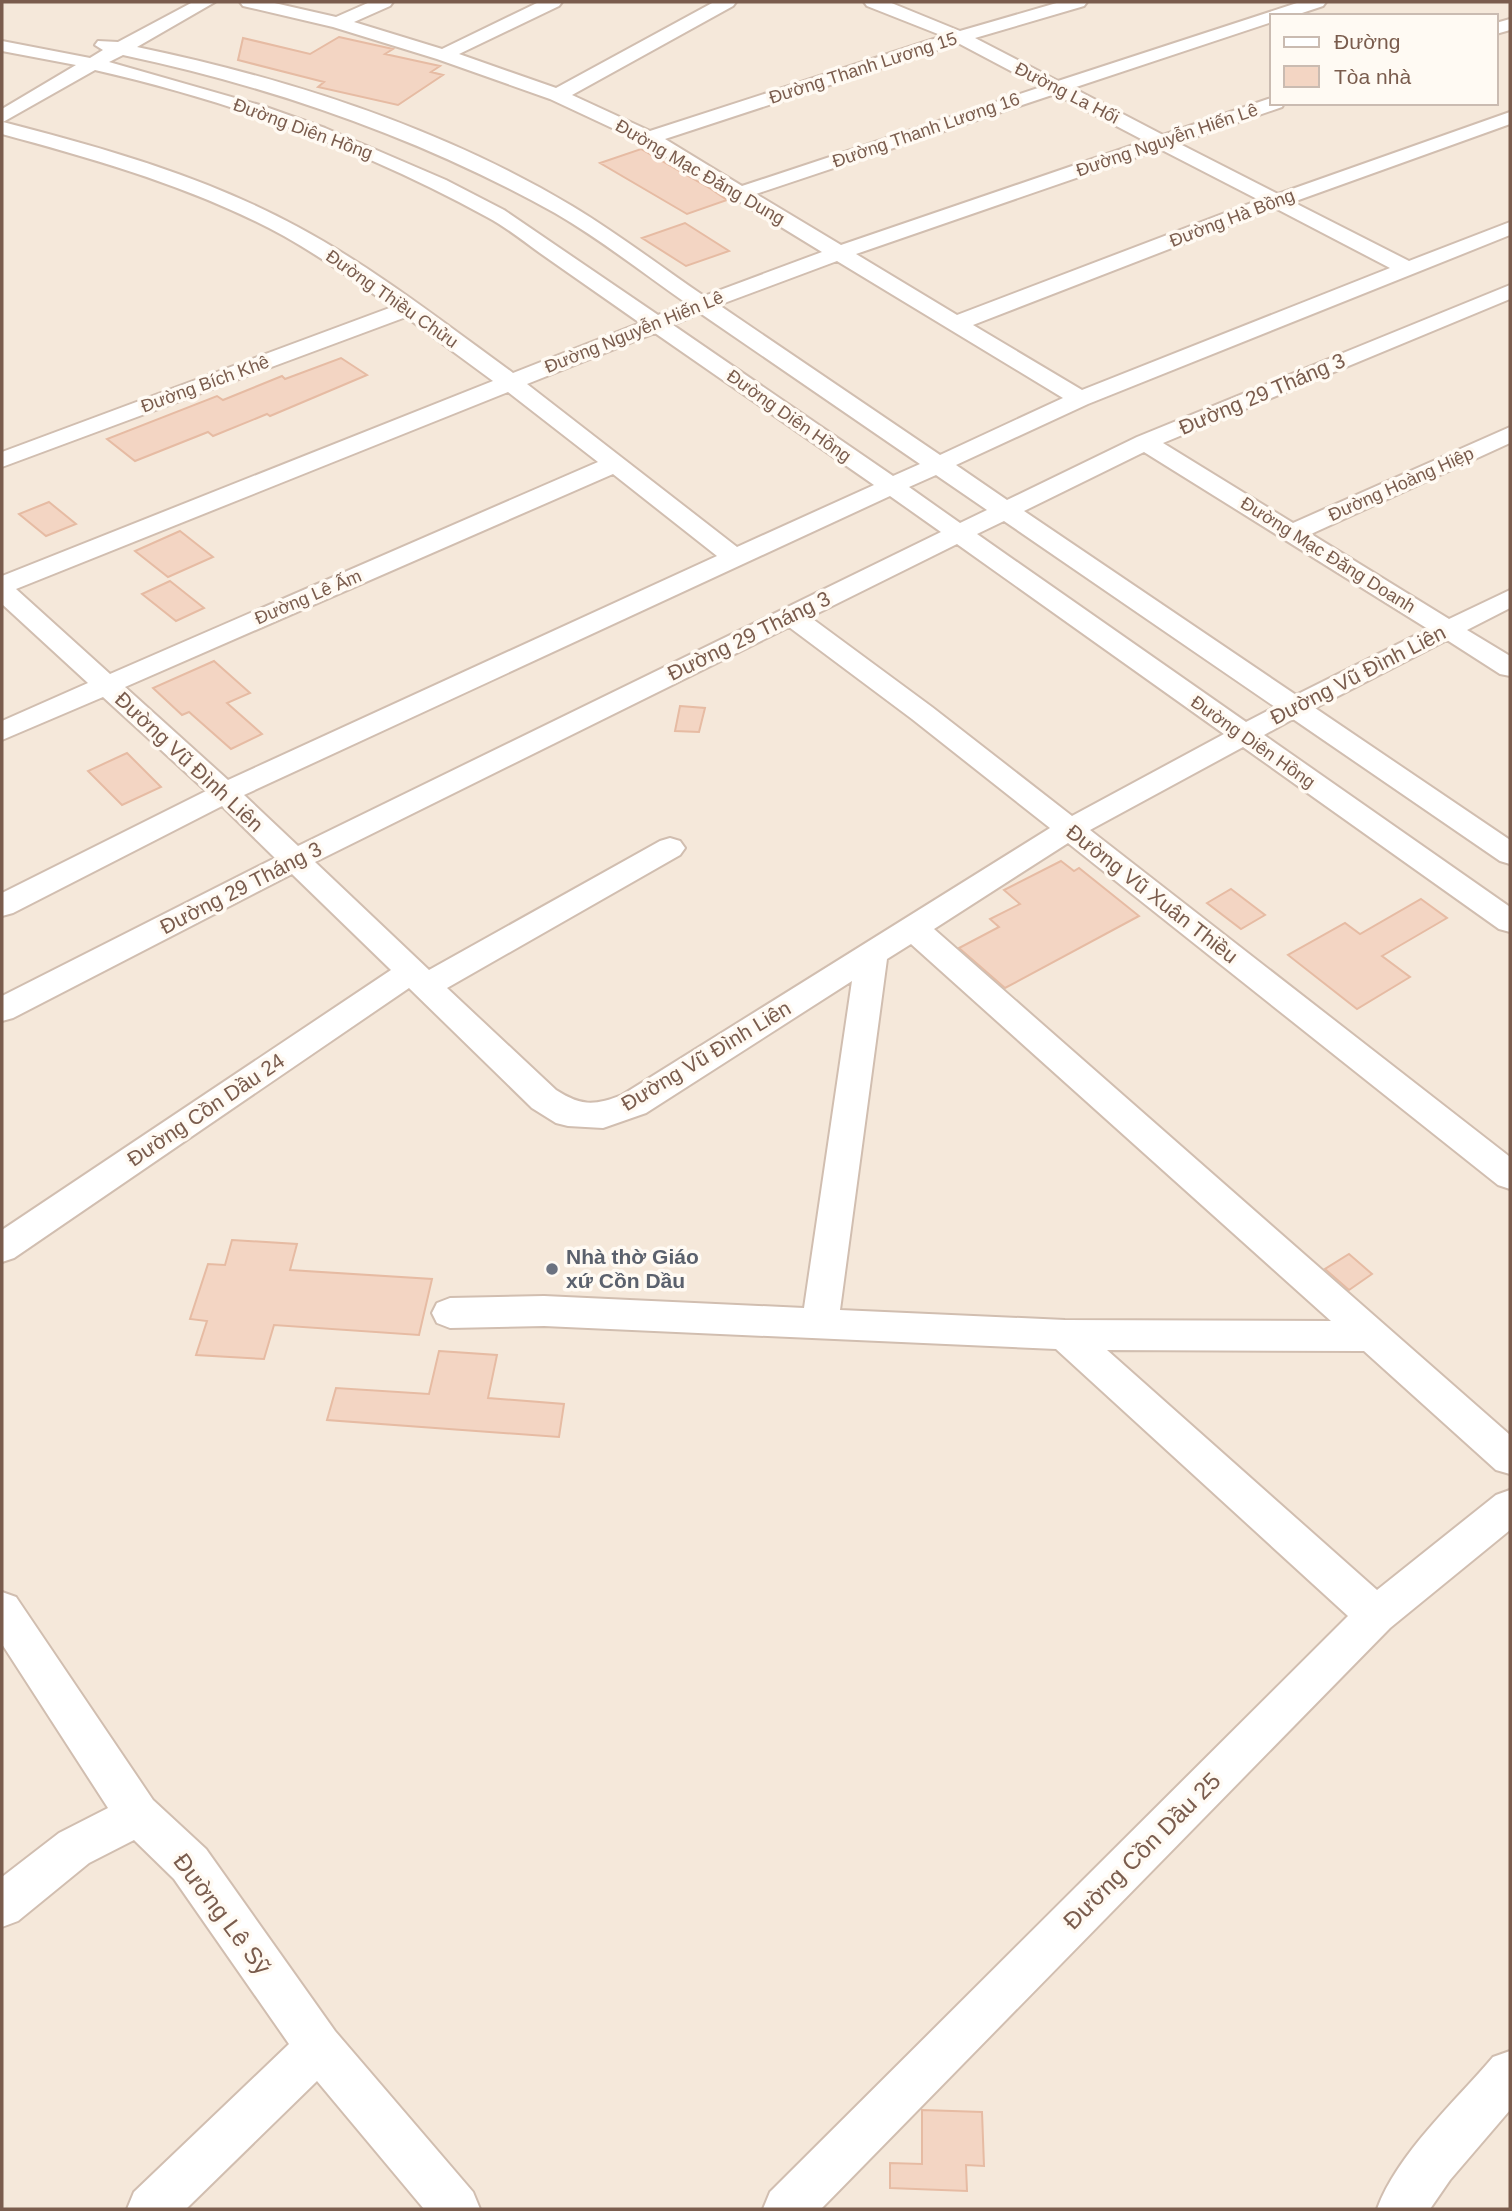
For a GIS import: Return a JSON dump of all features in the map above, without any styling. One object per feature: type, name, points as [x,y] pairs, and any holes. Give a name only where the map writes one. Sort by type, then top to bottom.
[{"type":"street","points":[[2,117],[206,2]]},
{"type":"street","name":"Đường Mạc Đăng Dung","points":[[249,2],[338,23],[443,55],[557,95],[649,138],[1080,399]]},
{"type":"street","points":[[338,23],[384,2]]},
{"type":"street","points":[[443,55],[553,2]]},
{"type":"street","points":[[557,95],[727,2]]},
{"type":"street","name":"Đường La Hối","points":[[873,2],[911,15],[959,37],[1408,269]]},
{"type":"street","name":"Đường Thanh Lương 15","points":[[649,138],[959,37],[1078,2]]},
{"type":"street","name":"Đường Thanh Lương 16","points":[[1279,14],[1317,2]]},
{"type":"street","name":"Đường Thanh Lương 16","points":[[740,193],[1270,17]]},
{"type":"street","name":"Đường Diên Hồng","points":[[2,26],[172,59],[305,97],[471,161],[564,210],[1510,854]]},
{"type":"street","name":"Đường Diên Hồng","points":[[2,46],[144,77],[271,115],[430,178],[497,214],[890,485],[1510,922]]},
{"type":"street","name":"Đường Nguyễn Hiến Lê","points":[[2,587],[702,304],[838,253],[1270,105]]},
{"type":"street","name":"Đường Hà Bồng","points":[[955,324],[1276,201],[1510,118]]},
{"type":"street","name":"Đường Thiều Chửu","points":[[2,128],[105,156],[202,191],[290,231],[362,275],[510,382],[734,557]]},
{"type":"street","points":[[2,906],[225,793],[1080,399],[1510,228]]},
{"type":"street","name":"Đường 29 Tháng 3","points":[[2,1010],[293,861],[1145,442],[1510,291]]},
{"type":"street","name":"Đường Bích Khê","points":[[2,460],[408,308]]},
{"type":"street","name":"Đường Hoàng Hiệp","points":[[1293,533],[1510,434]]},
{"type":"street","name":"Đường Mạc Đăng Doanh","points":[[1145,442],[1510,668]]},
{"type":"street","name":"Đường Lê Ấm","points":[[2,731],[615,464]]},
{"type":"street","name":"Đường Vũ Đình Liên","points":[[2,587],[225,793],[544,1099],[568,1114],[603,1116],[634,1104],[1070,829],[1295,707],[1510,598]]},
{"type":"street","name":"Đường Vũ Xuân Thiều","points":[[791,616],[922,713],[1510,1176]]},
{"type":"street","name":"Đường Cồn Dầu 24","points":[[2,1248],[418,979],[670,848]]},
{"type":"street","points":[[913,928],[1510,1458]]},
{"type":"street","points":[[820,1322],[872,953]]},
{"type":"street","points":[[450,1313],[544,1311],[1065,1335],[1373,1336]]},
{"type":"street","points":[[1065,1335],[1376,1615]]},
{"type":"street","name":"Đường Cồn Dầu 25","points":[[787,2209],[1376,1615],[1510,1507]]},
{"type":"street","name":"Đường Lê Sỹ","points":[[2,1610],[138,1815],[190,1864],[319,2047],[456,2209]]},
{"type":"street","points":[[2,1905],[74,1848],[138,1815]]},
{"type":"street","points":[[151,2209],[319,2047]]},
{"type":"street","points":[[1401,2209],[1433,2163],[1510,2074]]},
{"type":"shaded area","points":[[2,2],[1510,2],[1510,2209],[2,2209]]},
{"type":"building","points":[[339,37],[393,49],[385,54],[440,66],[431,72],[443,75],[398,105],[318,87],[324,82],[238,60],[243,38],[310,54]]},
{"type":"building","points":[[641,149],[727,200],[687,214],[600,163]]},
{"type":"building","points":[[685,223],[729,251],[686,266],[642,238]]},
{"type":"building","points":[[341,358],[367,375],[270,416],[267,414],[213,436],[208,432],[135,461],[107,439],[217,396],[223,400],[282,376],[285,379]]},
{"type":"building","points":[[49,502],[76,524],[46,536],[19,514]]},
{"type":"building","points":[[180,531],[213,557],[168,577],[135,551]]},
{"type":"building","points":[[170,581],[204,608],[176,621],[142,594]]},
{"type":"building","points":[[214,661],[250,693],[227,703],[262,734],[231,749],[189,712],[182,715],[153,688]]},
{"type":"building","points":[[680,706],[705,708],[699,732],[675,731]]},
{"type":"building","points":[[127,753],[161,787],[122,805],[88,771]]},
{"type":"building","points":[[1061,861],[1074,871],[1079,868],[1139,916],[1005,988],[959,948],[999,927],[990,919],[1020,904],[1004,890]]},
{"type":"building","points":[[1231,889],[1265,915],[1241,929],[1207,903]]},
{"type":"building","points":[[1421,899],[1447,918],[1382,956],[1410,977],[1357,1009],[1288,955],[1345,923],[1360,934]]},
{"type":"building","points":[[232,1240],[297,1244],[290,1270],[432,1279],[419,1335],[274,1325],[264,1359],[196,1355],[207,1321],[190,1319],[208,1264],[225,1265]]},
{"type":"building","points":[[1349,1254],[1372,1274],[1349,1290],[1325,1269]]},
{"type":"building","points":[[439,1351],[497,1355],[488,1398],[564,1404],[559,1437],[327,1420],[336,1388],[429,1394]]},
{"type":"building","points":[[922,2110],[982,2112],[984,2166],[966,2165],[967,2191],[890,2188],[890,2163],[922,2164]]},
{"type":"place","name":"Nhà thờ Giáo xứ Cồn Dầu","points":[[552,1269]]}]
